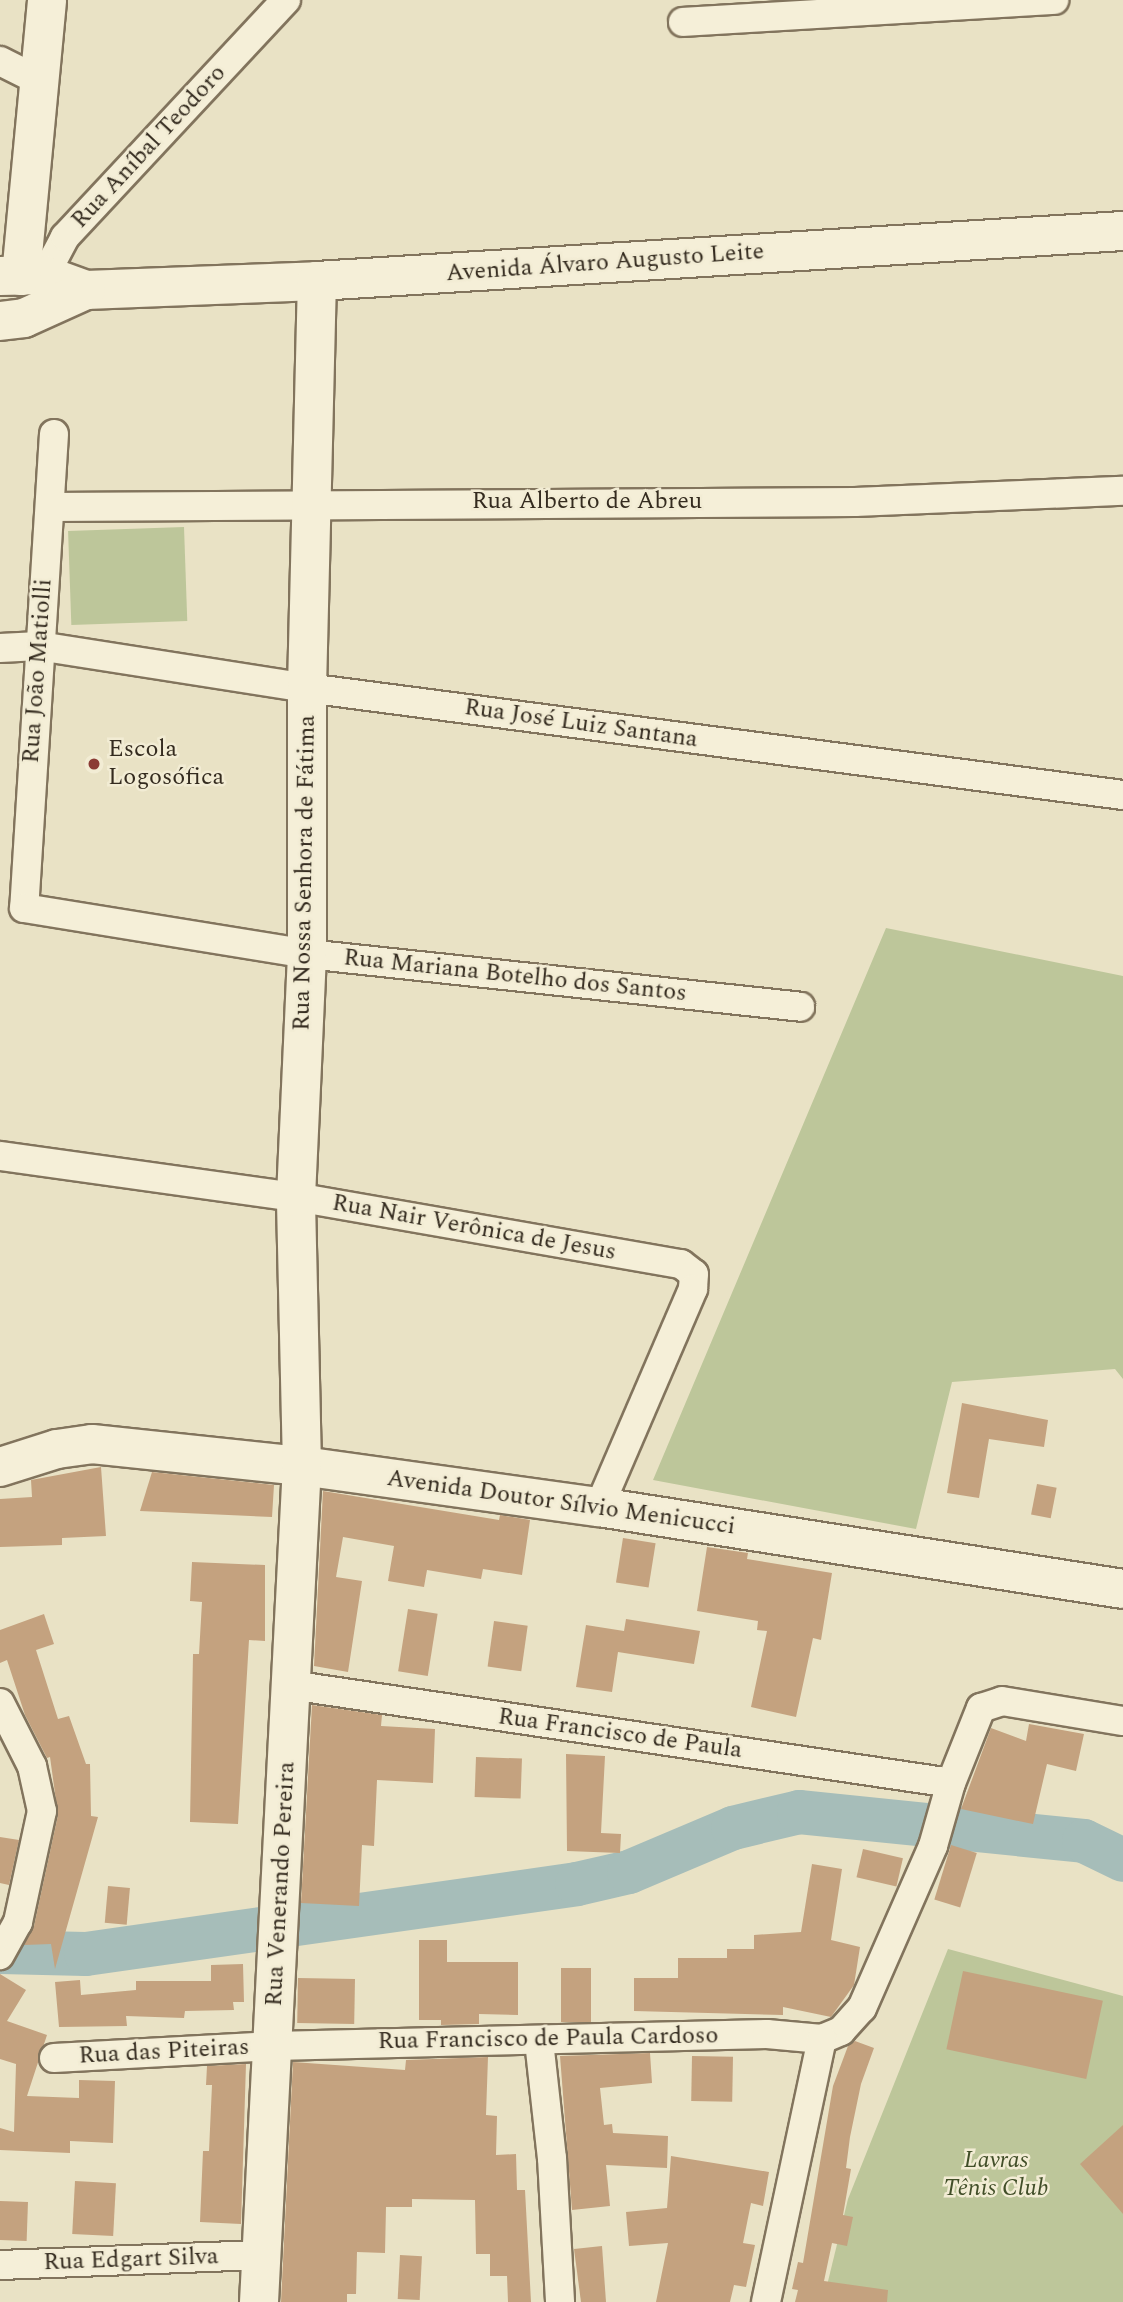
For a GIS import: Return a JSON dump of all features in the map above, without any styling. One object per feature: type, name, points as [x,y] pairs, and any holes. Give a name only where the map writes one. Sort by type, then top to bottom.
[{"type":"street","points":[[0,321],[28,284],[36,79],[47,0]]},
{"type":"street","name":"Rua Aníbal Teodoro","points":[[28,284],[65,237],[286,0]]},
{"type":"street","points":[[683,22],[1054,0]]},
{"type":"street","points":[[0,61],[36,79]]},
{"type":"street","name":"Avenida Álvaro Augusto Leite","points":[[28,284],[86,290],[317,281],[1123,231]]},
{"type":"street","name":"Rua Nossa Senhora de Fátima","points":[[302,1466],[296,1197],[307,954],[307,688],[317,281]]},
{"type":"street","name":"Rua João Matiolli","points":[[23,908],[54,434]]},
{"type":"street","name":"Rua Alberto de Abreu","points":[[50,507],[310,502],[855,502],[1123,491]]},
{"type":"street","name":"Rua José Luiz Santana","points":[[0,648],[39,646],[307,688],[1123,795]]},
{"type":"street","name":"Rua Mariana Botelho dos Santos","points":[[23,908],[307,954],[800,1007]]},
{"type":"street","name":"Rua Nair Verônica de Jesus","points":[[0,1156],[296,1197],[681,1264],[694,1274],[693,1289],[599,1507]]},
{"type":"street","name":"Avenida Doutor Sílvio Menicucci","points":[[1,1469],[57,1449],[92,1444],[302,1466],[599,1507],[1123,1589]]},
{"type":"street","name":"Rua Venerando Pereira","points":[[259,2302],[302,1466]]},
{"type":"street","name":"Rua Francisco de Paula","points":[[290,1685],[951,1783]]},
{"type":"street","points":[[766,2302],[822,2039],[841,2031],[862,2008],[933,1846],[951,1783],[981,1708],[1002,1701],[1123,1721]]},
{"type":"street","points":[[0,1703],[32,1766],[42,1811],[18,1922],[0,1955]]},
{"type":"street","name":"Rua Francisco de Paula Cardoso","points":[[274,2046],[767,2034],[822,2039]]},
{"type":"street","points":[[539,2040],[552,2158],[560,2302]]},
{"type":"street","name":"Rua das Piteiras","points":[[54,2058],[274,2046]]},
{"type":"street","name":"Rua Edgart Silva","points":[[0,2265],[263,2255]]},
{"type":"green space","points":[[184,527],[187,621],[71,625],[68,531]]},
{"type":"green space","points":[[886,928],[1123,976],[1123,1379],[1115,1369],[952,1382],[916,1529],[653,1480]]},
{"type":"green space","name":"Lavras Tênis Club","points":[[948,1949],[1123,1996],[1123,2302],[823,2302],[848,2199]]},
{"type":"building","points":[[962,1403],[1048,1420],[1044,1447],[989,1439],[979,1498],[947,1493]]},
{"type":"building","points":[[101,1467],[106,1536],[62,1538],[62,1545],[0,1547],[0,1499],[32,1497],[31,1480]]},
{"type":"building","points":[[152,1472],[274,1485],[272,1517],[140,1511]]},
{"type":"building","points":[[1037,1484],[1057,1488],[1051,1518],[1031,1514]]},
{"type":"building","points":[[323,1491],[499,1520],[500,1515],[530,1520],[522,1575],[483,1569],[481,1579],[427,1570],[424,1587],[388,1581],[394,1546],[343,1537],[336,1577],[362,1581],[348,1672],[314,1666]]},
{"type":"building","points":[[623,1538],[656,1543],[649,1588],[616,1582]]},
{"type":"building","points":[[707,1547],[748,1553],[747,1559],[832,1573],[821,1640],[813,1638],[796,1717],[751,1707],[767,1631],[757,1630],[758,1621],[697,1611]]},
{"type":"building","points":[[192,1562],[265,1565],[265,1641],[249,1640],[238,1824],[190,1822],[193,1654],[199,1654],[202,1602],[190,1601]]},
{"type":"building","points":[[408,1609],[438,1614],[428,1676],[398,1671]]},
{"type":"building","points":[[44,1614],[54,1644],[36,1650],[58,1719],[69,1716],[86,1764],[90,1764],[91,1816],[98,1817],[55,1969],[51,1944],[24,1945],[34,1926],[58,1815],[50,1757],[47,1758],[25,1715],[7,1660],[0,1663],[0,1630]]},
{"type":"building","points":[[626,1619],[700,1631],[694,1664],[618,1652],[612,1692],[576,1687],[586,1625],[624,1631]]},
{"type":"building","points":[[494,1621],[528,1626],[521,1671],[488,1667]]},
{"type":"building","points":[[312,1705],[382,1715],[381,1726],[435,1729],[433,1783],[377,1780],[374,1846],[362,1845],[359,1906],[301,1903]]},
{"type":"building","points":[[1029,1724],[1084,1734],[1076,1771],[1047,1764],[1033,1824],[961,1809],[991,1728],[1026,1741]]},
{"type":"building","points":[[566,1754],[605,1756],[601,1833],[621,1834],[620,1853],[567,1851]]},
{"type":"building","points":[[476,1757],[522,1759],[521,1799],[475,1797]]},
{"type":"building","points":[[0,1837],[19,1840],[9,1885],[0,1883]]},
{"type":"building","points":[[951,1845],[977,1853],[960,1907],[934,1900]]},
{"type":"building","points":[[863,1849],[903,1858],[896,1886],[856,1877]]},
{"type":"building","points":[[812,1864],[842,1869],[831,1940],[860,1947],[854,1985],[831,2017],[783,2007],[783,2015],[634,2011],[634,1978],[678,1978],[678,1958],[727,1958],[727,1949],[754,1949],[754,1935],[801,1932]]},
{"type":"building","points":[[108,1886],[130,1888],[127,1925],[105,1923]]},
{"type":"building","points":[[419,1940],[447,1940],[447,1962],[518,1962],[518,2015],[479,2014],[479,2024],[441,2025],[441,2020],[419,2020]]},
{"type":"building","points":[[243,1964],[244,2002],[233,2002],[234,2010],[185,2011],[184,2018],[126,2016],[127,2026],[59,2027],[55,1982],[80,1980],[81,1995],[136,1990],[136,1981],[211,1981],[211,1965]]},
{"type":"building","points":[[561,1968],[591,1968],[591,2022],[561,2022]]},
{"type":"building","points":[[963,1971],[1103,2001],[1086,2079],[946,2049]]},
{"type":"building","points":[[0,1974],[26,1990],[7,2021],[47,2035],[27,2096],[79,2098],[79,2080],[115,2081],[113,2143],[70,2141],[70,2153],[0,2150],[0,2128],[14,2132],[16,2064],[0,2059]]},
{"type":"building","points":[[298,1978],[355,1979],[354,2024],[297,2023]]},
{"type":"building","points":[[855,2041],[874,2048],[861,2084],[846,2168],[851,2169],[843,2215],[853,2217],[847,2246],[832,2243],[824,2281],[888,2290],[887,2302],[795,2302],[798,2290],[792,2289],[798,2262],[803,2263],[833,2086],[848,2046]]},
{"type":"building","points":[[650,2053],[652,2083],[600,2088],[604,2125],[612,2124],[613,2133],[668,2136],[667,2168],[606,2165],[610,2206],[572,2210],[560,2056]]},
{"type":"building","points":[[692,2056],[733,2057],[732,2102],[691,2101]]},
{"type":"building","points":[[488,2057],[486,2115],[497,2116],[496,2155],[516,2154],[517,2190],[525,2190],[531,2302],[508,2302],[507,2276],[490,2276],[490,2254],[476,2254],[475,2200],[412,2199],[412,2207],[386,2207],[385,2253],[357,2252],[356,2294],[347,2294],[347,2302],[281,2302],[293,2062],[405,2070],[406,2060]]},
{"type":"building","points":[[246,2064],[241,2224],[200,2222],[203,2151],[209,2151],[212,2085],[206,2085],[207,2066]]},
{"type":"building","points":[[1123,2125],[1123,2214],[1080,2164]]},
{"type":"building","points":[[671,2156],[769,2172],[763,2206],[751,2203],[743,2243],[755,2245],[746,2287],[734,2285],[730,2302],[656,2302],[668,2243],[629,2246],[626,2212],[667,2208]]},
{"type":"building","points":[[75,2181],[116,2183],[113,2236],[72,2234]]},
{"type":"building","points":[[0,2201],[28,2202],[27,2241],[0,2240]]},
{"type":"building","points":[[602,2246],[606,2302],[581,2302],[574,2249]]},
{"type":"building","points":[[400,2255],[422,2256],[420,2300],[398,2299]]},
{"type":"waterway","points":[[0,1952],[86,1954],[577,1884],[629,1872],[733,1828],[799,1812],[1084,1841],[1123,1860]]},
{"type":"place","name":"Escola Logosófica","points":[[94,764]]}]
